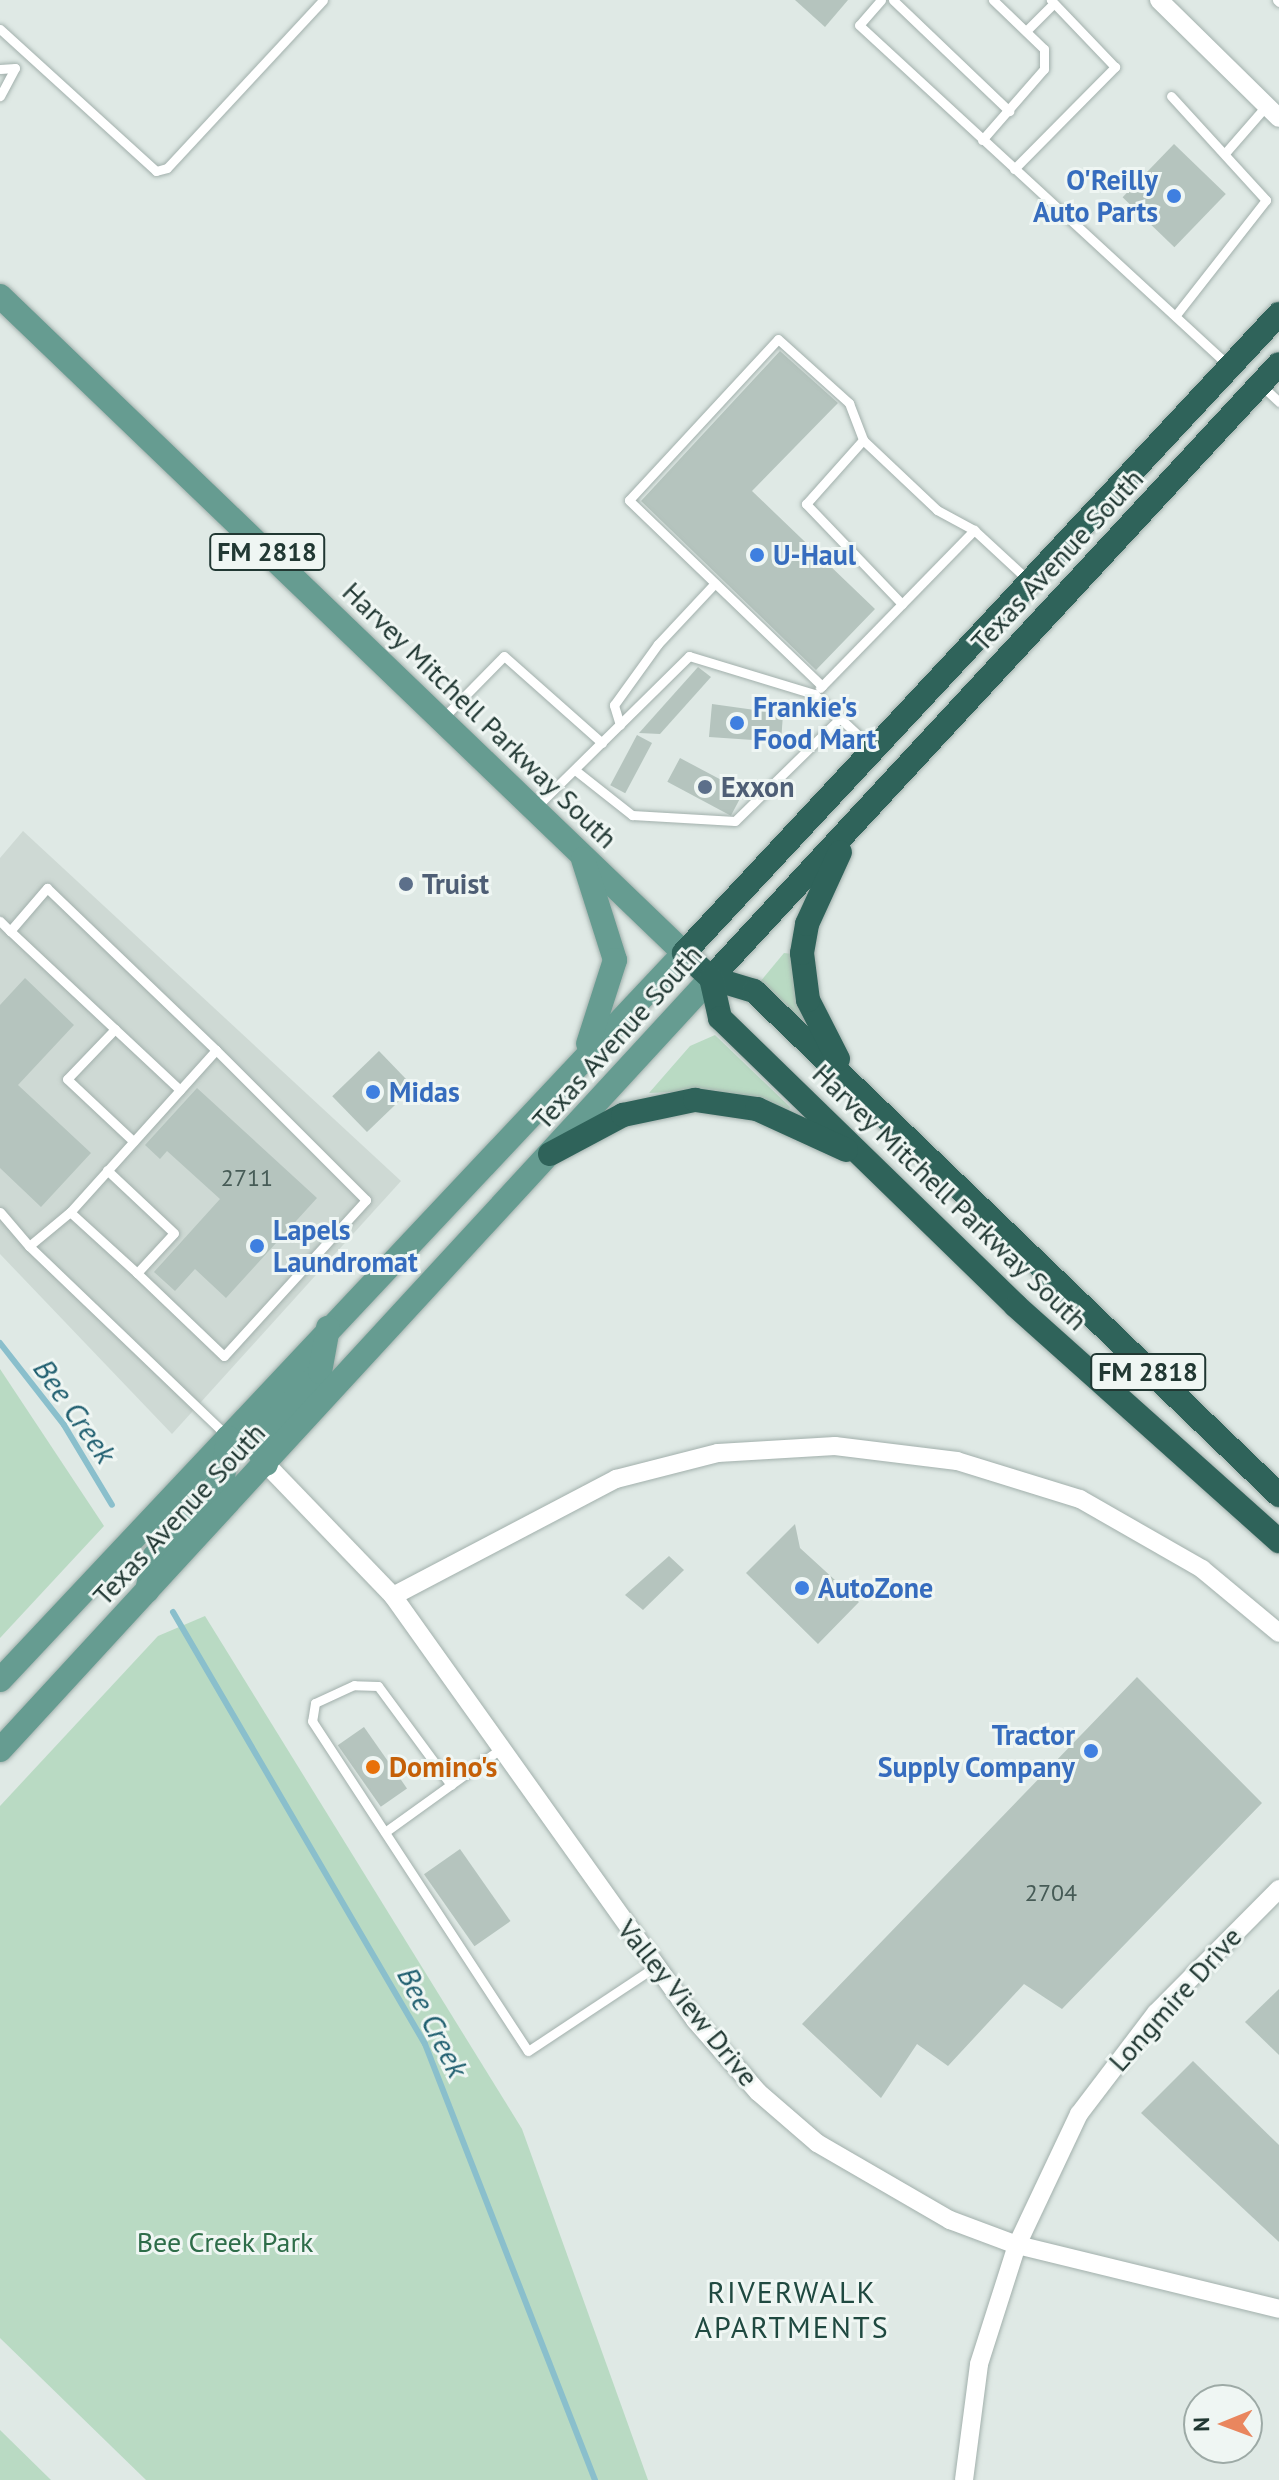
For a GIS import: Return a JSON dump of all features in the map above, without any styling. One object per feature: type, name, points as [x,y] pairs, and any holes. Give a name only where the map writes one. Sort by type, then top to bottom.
[{"type":"highway","name":"Texas Avenue South","points":[[684,953],[1032,583],[1279,314]]},
{"type":"highway","name":"Texas Avenue South","points":[[711,978],[1279,364]]},
{"type":"highway","points":[[856,821],[807,924],[802,953],[815,1020],[859,1091]]},
{"type":"highway","name":"Harvey Mitchell Parkway South","points":[[684,953],[711,978],[748,986],[1279,1495]]},
{"type":"highway","name":"Harvey Mitchell Parkway South","points":[[711,978],[720,1018],[1016,1306],[1279,1541]]},
{"type":"highway","points":[[550,1154],[623,1115],[695,1100],[771,1114],[864,1158]]},
{"type":"main road","name":"Harvey Mitchell Parkway South","points":[[0,296],[536,807],[684,953]]},
{"type":"main road","points":[[581,853],[615,960],[613,985],[582,1059]]},
{"type":"main road","name":"Texas Avenue South","points":[[0,1680],[684,953]]},
{"type":"main road","name":"Texas Avenue South","points":[[0,1750],[711,978]]},
{"type":"main road","points":[[266,1464],[258,1449],[266,1430],[320,1372],[328,1328]]},
{"type":"main road","points":[[146,1594],[154,1557],[223,1478],[228,1437]]},
{"type":"street","points":[[1159,0],[1272,112]]},
{"type":"street","points":[[393,1596],[616,1479],[718,1453],[835,1446],[957,1461],[1080,1499],[1202,1569],[1279,1633]]},
{"type":"street","name":"Valley View Drive","points":[[266,1464],[393,1596],[505,1747],[655,1967],[758,2092],[817,2143],[950,2220],[1017,2245],[1279,2309]]},
{"type":"street","name":"Longmire Drive","points":[[964,2480],[979,2364],[1017,2245],[1058,2153],[1114,2064],[1279,1889]]},
{"type":"lane","points":[[0,29],[156,171],[167,168],[323,0]]},
{"type":"lane","points":[[881,0],[859,25],[1231,367]]},
{"type":"lane","points":[[893,0],[1009,111]]},
{"type":"lane","points":[[982,140],[1044,69],[1044,49],[993,0]]},
{"type":"lane","points":[[1014,169],[1115,67],[1051,3],[1026,31]]},
{"type":"lane","points":[[0,96],[15,68],[27,55]]},
{"type":"lane","points":[[0,69],[15,68]]},
{"type":"lane","points":[[1171,96],[1226,152],[1266,200],[1175,316]]},
{"type":"lane","points":[[1226,152],[1272,112]]},
{"type":"lane","points":[[822,686],[629,500],[778,339],[849,403],[863,440],[937,510],[974,530],[1032,583]]},
{"type":"lane","points":[[1260,385],[1279,402]]},
{"type":"lane","points":[[863,440],[806,504],[902,604]]},
{"type":"lane","points":[[814,694],[974,530]]},
{"type":"lane","points":[[620,725],[614,705],[658,644],[715,583]]},
{"type":"lane","points":[[442,719],[504,656],[602,743]]},
{"type":"lane","points":[[536,807],[689,656],[814,694],[875,751]]},
{"type":"lane","points":[[575,770],[632,815],[735,821],[840,718]]},
{"type":"lane","points":[[10,931],[47,888],[366,1200],[224,1356],[70,1212]]},
{"type":"lane","points":[[0,921],[180,1090]]},
{"type":"lane","points":[[115,1029],[67,1079],[133,1141]]},
{"type":"lane","points":[[29,1246],[70,1212],[216,1050]]},
{"type":"lane","points":[[107,1170],[174,1233],[137,1273]]},
{"type":"lane","points":[[0,1212],[29,1246],[228,1437]]},
{"type":"lane","points":[[451,1785],[378,1686],[354,1685],[315,1703],[312,1721],[528,2051],[655,1967]]},
{"type":"lane","points":[[385,1832],[505,1747]]},
{"type":"shaded area","points":[[23,831],[401,1181],[172,1434],[0,1254],[0,858]]},
{"type":"green space","points":[[784,953],[793,954],[806,1026],[760,982]]},
{"type":"green space","points":[[715,1035],[790,1107],[789,1110],[715,1090],[649,1093],[690,1046]]},
{"type":"green space","points":[[0,1369],[104,1526],[0,1638]]},
{"type":"green space","name":"Bee Creek Park","points":[[205,1616],[522,2129],[648,2480],[146,2480],[0,2338],[0,1806],[158,1636]]},
{"type":"green space","points":[[0,2430],[51,2480],[0,2480]]},
{"type":"building","points":[[795,0],[848,0],[825,27]]},
{"type":"building","name":"O'Reilly Auto Parts","points":[[1174,144],[1226,194],[1174,247],[1123,197]]},
{"type":"building","name":"U-Haul","points":[[780,351],[838,403],[752,491],[875,609],[816,670],[641,501]]},
{"type":"building","points":[[698,667],[711,677],[660,734],[639,733]]},
{"type":"building","points":[[712,704],[783,714],[781,742],[709,737]]},
{"type":"building","points":[[637,735],[652,743],[625,793],[610,785]]},
{"type":"building","name":"Exxon","points":[[680,758],[744,792],[731,816],[667,782]]},
{"type":"building","points":[[25,978],[74,1025],[18,1085],[91,1153],[41,1207],[0,1168],[0,1005]]},
{"type":"building","name":"Midas","points":[[379,1051],[414,1087],[367,1132],[332,1096]]},
{"type":"building","points":[[197,1088],[317,1198],[226,1298],[195,1269],[175,1291],[154,1272],[220,1199],[167,1151],[160,1159],[145,1145]]},
{"type":"building","name":"AutoZone","points":[[795,1524],[800,1548],[859,1602],[818,1644],[746,1573]]},
{"type":"building","points":[[669,1556],[684,1570],[643,1610],[625,1595]]},
{"type":"building","points":[[1137,1677],[1262,1803],[1062,2009],[1024,1984],[948,2066],[917,2044],[881,2098],[802,2024]]},
{"type":"building","name":"Domino's","points":[[364,1727],[407,1788],[381,1807],[338,1745]]},
{"type":"building","points":[[460,1849],[510,1921],[474,1946],[424,1874]]},
{"type":"building","points":[[1279,1989],[1279,2055],[1245,2022]]},
{"type":"building","points":[[1193,2061],[1279,2145],[1279,2242],[1141,2113]]},
{"type":"waterway","name":"Bee Creek","points":[[0,1343],[64,1425],[112,1505]]},
{"type":"waterway","name":"Bee Creek","points":[[173,1612],[425,2044],[595,2480]]},
{"type":"place","name":"O'Reilly Auto Parts","points":[[1174,196]]},
{"type":"place","name":"U-Haul","points":[[757,555]]},
{"type":"place","name":"Frankie's Food Mart","points":[[737,723]]},
{"type":"place","name":"Exxon","points":[[705,787]]},
{"type":"place","name":"Truist","points":[[406,884]]},
{"type":"place","name":"Midas","points":[[373,1092]]},
{"type":"place","name":"Lapels Laundromat","points":[[257,1246]]},
{"type":"place","name":"AutoZone","points":[[802,1588]]},
{"type":"place","name":"Tractor Supply Company","points":[[1091,1751]]},
{"type":"place","name":"Domino's","points":[[373,1767]]},
{"type":"district","name":"RIVERWALK APARTMENTS","points":[[792,2309]]}]
